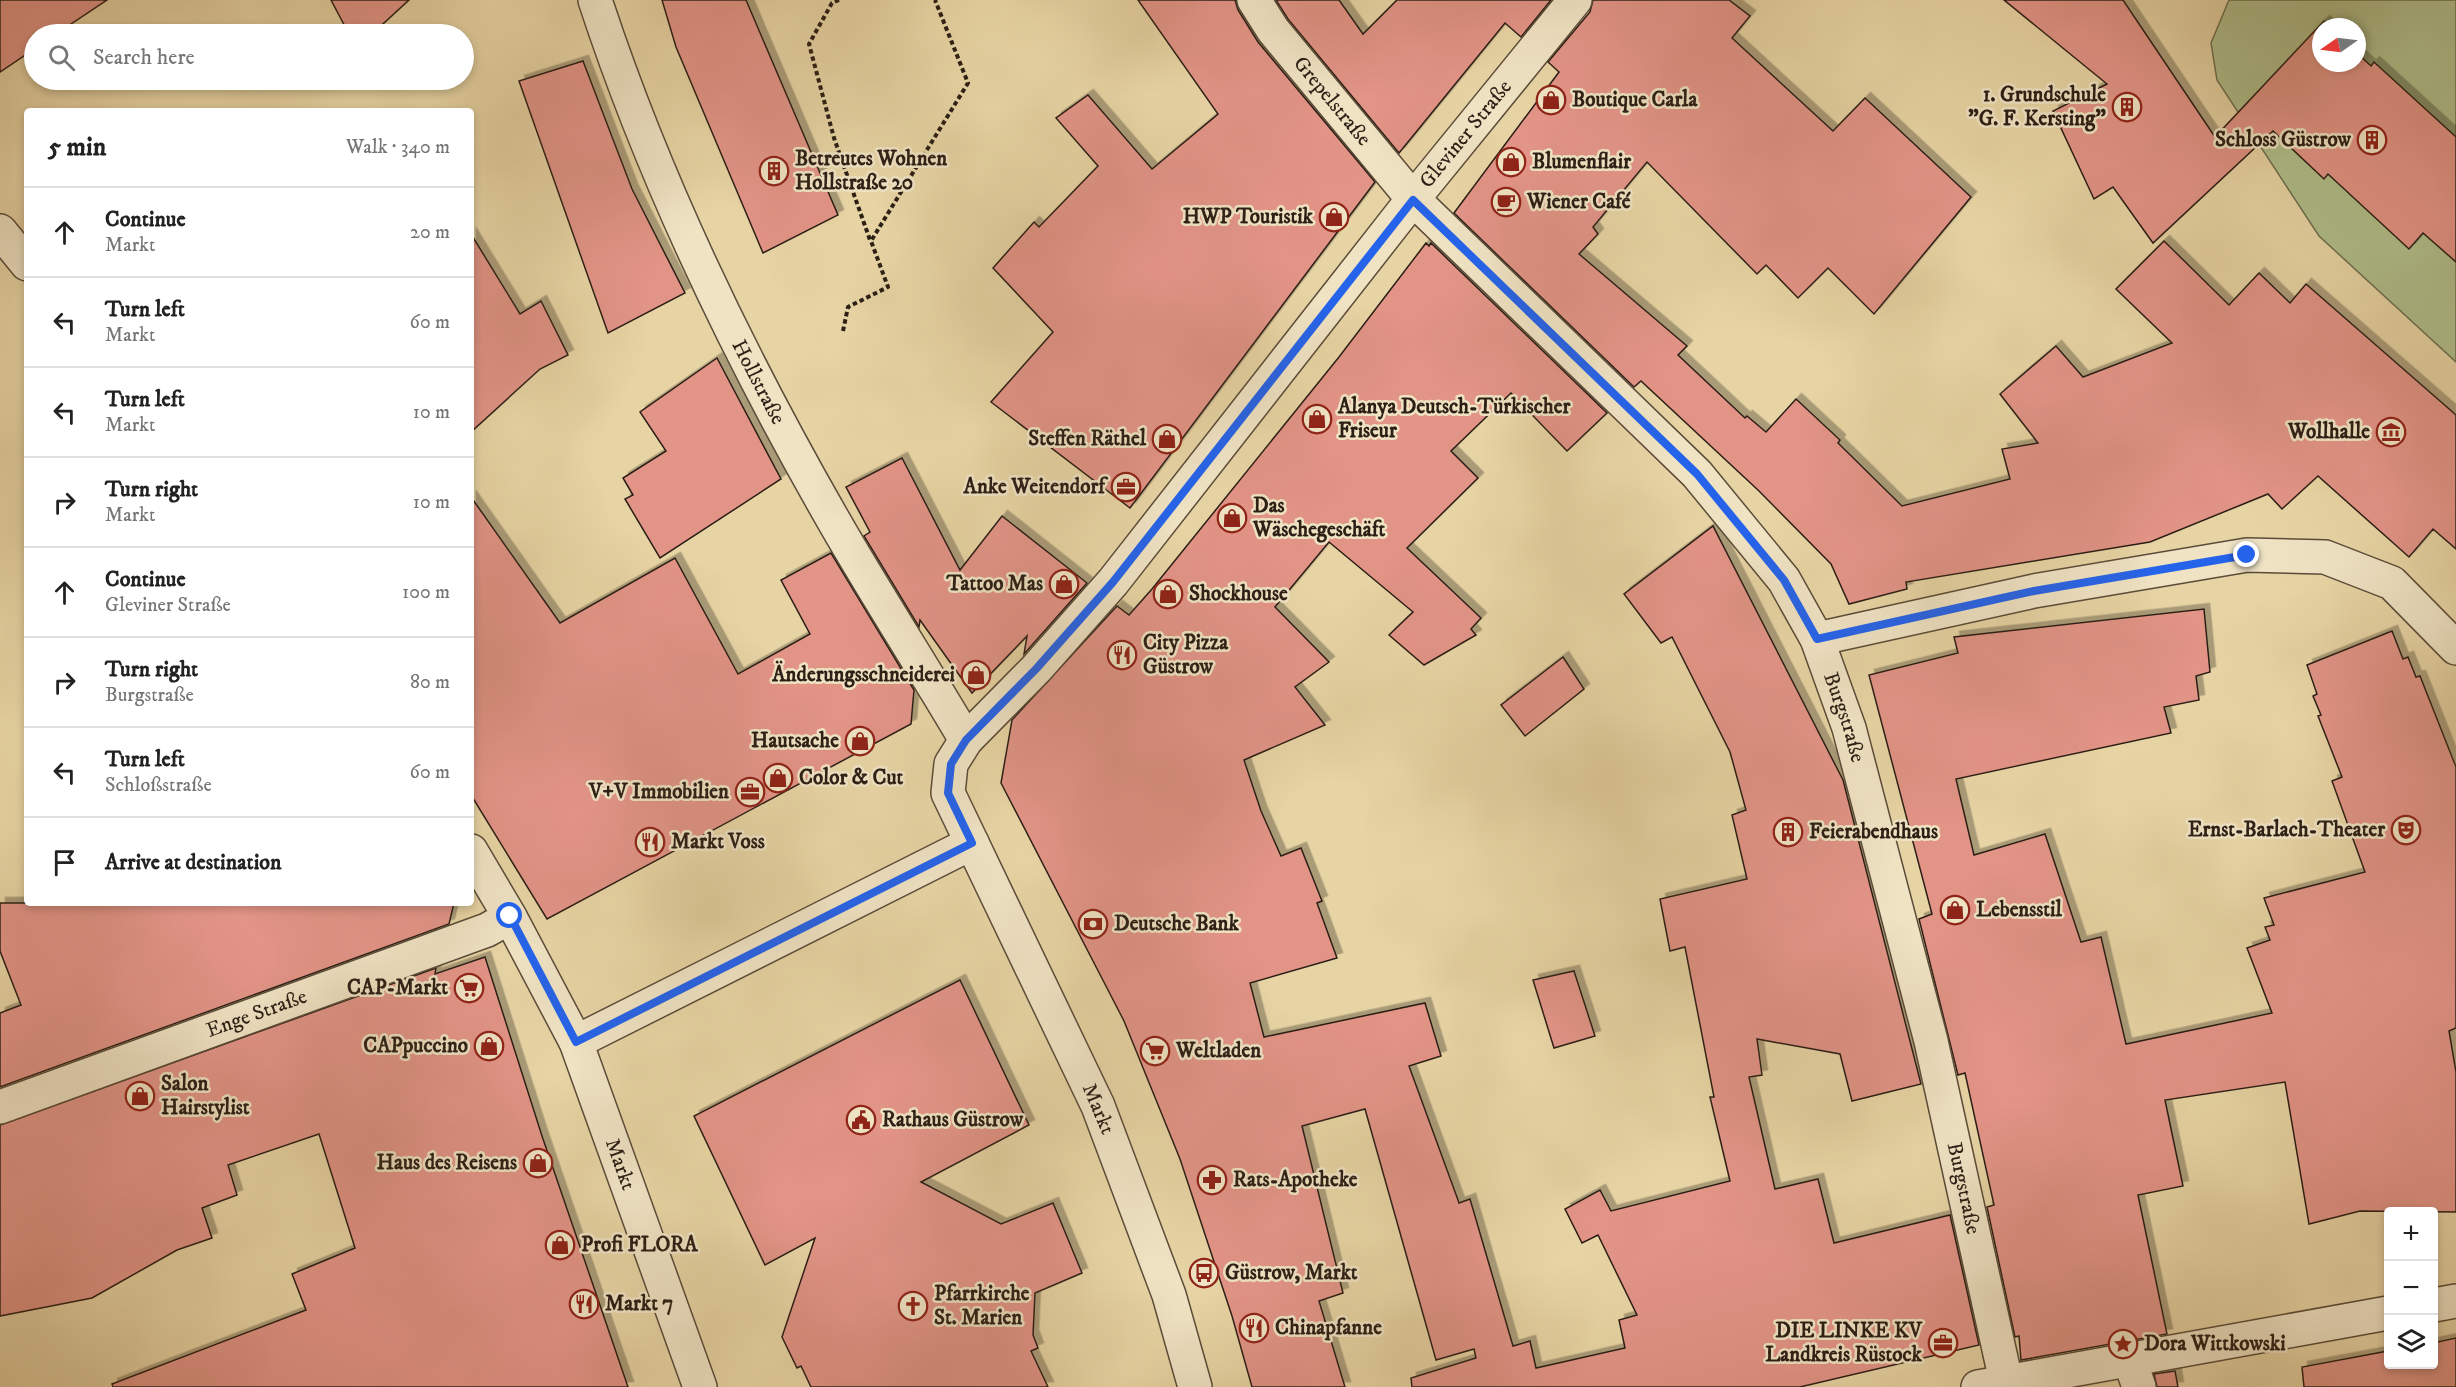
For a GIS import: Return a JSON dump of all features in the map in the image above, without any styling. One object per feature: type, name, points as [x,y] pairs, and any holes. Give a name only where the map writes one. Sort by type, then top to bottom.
[{"type":"street","name":"Hollstraße","points":[[595,0],[619,74],[666,190],[714,296],[835,522],[966,740]]},
{"type":"street","name":"Grepelstraße","points":[[1254,0],[1273,30],[1413,200]]},
{"type":"street","name":"Gleviner Straße","points":[[966,740],[1036,669],[1113,582],[1413,200],[1575,0]]},
{"type":"street","name":"Burgstraße","points":[[1413,200],[1697,474],[1784,580],[1817,639],[1850,728],[1931,1041],[1992,1384]]},
{"type":"street","points":[[0,231],[24,260]]},
{"type":"street","points":[[1817,639],[2034,591],[2247,555],[2325,557],[2392,583],[2456,648]]},
{"type":"street","name":"Markt","points":[[966,740],[951,764],[948,793],[1098,1106],[1169,1295],[1195,1387]]},
{"type":"street","points":[[576,1042],[972,843]]},
{"type":"street","name":"Markt","points":[[474,856],[510,916],[576,1042],[700,1387]]},
{"type":"street","name":"Enge Straße","points":[[0,1107],[487,930],[510,916]]},
{"type":"street","points":[[2438,1304],[2456,1301]]},
{"type":"street","points":[[1992,1384],[2134,1373],[2384,1314]]},
{"type":"path","points":[[840,0],[832,3],[809,44],[834,138],[888,287],[848,307],[843,331]]},
{"type":"path","points":[[871,241],[969,83],[935,0]]},
{"type":"green space","points":[[2229,0],[2456,0],[2456,362],[2319,236],[2217,80],[2211,43]]},
{"type":"building","points":[[0,0],[107,0],[71,24],[24,24],[24,56],[0,72]]},
{"type":"building","points":[[331,0],[409,0],[383,24],[344,24]]},
{"type":"building","name":"Betreutes Wohnen Hollstraße 20","points":[[662,0],[746,0],[838,215],[763,253],[676,47]]},
{"type":"building","points":[[1138,0],[1235,0],[1238,10],[1258,42],[1375,182],[1130,508],[991,402],[1053,332],[993,268],[1034,222],[1039,227],[1098,166],[1056,118],[1088,95],[1152,169],[1218,114]]},
{"type":"building","points":[[1276,0],[1339,0],[1363,34],[1397,0],[1551,0],[1521,37],[1505,23],[1399,153],[1288,19]]},
{"type":"building","points":[[1593,0],[1729,0],[1750,16],[1732,38],[1833,131],[1865,98],[1971,197],[1874,314],[1828,268],[1798,298],[1766,265],[1757,274],[1647,162],[1593,227],[1598,234],[1579,254],[1687,346],[1678,355],[1745,418],[1747,416],[1766,432],[1796,399],[1840,440],[1838,443],[1902,506],[2010,479],[2002,449],[2038,443],[2000,394],[2056,346],[2083,377],[2172,343],[2116,289],[2164,241],[2229,305],[2259,273],[2290,303],[2306,284],[2456,415],[2456,549],[2433,529],[2409,557],[2318,476],[2282,509],[2268,494],[2150,542],[1906,582],[1907,589],[1849,604],[1831,564],[1759,491],[1641,381],[1634,387],[1454,213],[1559,72],[1548,62],[1590,12]]},
{"type":"building","points":[[2004,0],[2123,0],[2215,137],[2312,34],[2312,72],[2366,72],[2366,61],[2371,66],[2374,62],[2456,137],[2456,262],[2423,233],[2409,249],[2328,174],[2324,179],[2273,131],[2153,243],[2113,187],[2094,199],[2053,111],[2107,84]]},
{"type":"building","points":[[583,61],[632,189],[685,293],[608,333],[519,81]]},
{"type":"building","points":[[474,239],[520,314],[541,301],[568,355],[540,369],[474,429]]},
{"type":"building","points":[[1426,243],[1429,246],[1431,243],[1607,413],[1567,451],[1511,393],[1451,451],[1478,478],[1407,548],[1481,618],[1471,629],[1476,635],[1424,665],[1389,635],[1413,612],[1329,542],[1275,607],[1329,662],[1295,687],[1325,725],[1244,760],[1261,811],[1281,856],[1301,848],[1322,901],[1317,903],[1337,958],[1250,983],[1264,1037],[1425,1003],[1441,1056],[1409,1066],[1459,1203],[1470,1199],[1513,1346],[1530,1341],[1536,1368],[1625,1348],[1619,1320],[1637,1315],[1598,1235],[1582,1243],[1565,1209],[1600,1190],[1611,1211],[1730,1181],[1710,1097],[1714,1097],[1685,947],[1670,951],[1660,899],[1747,879],[1732,815],[1746,810],[1730,752],[1672,637],[1661,643],[1624,594],[1713,526],[1843,780],[1921,1084],[1852,1101],[1840,1054],[1757,1039],[1762,1075],[1749,1077],[1775,1189],[1818,1179],[1834,1243],[1950,1215],[1979,1345],[1800,1387],[1412,1387],[1411,1378],[1476,1358],[1474,1349],[1436,1360],[1365,1109],[1302,1126],[1343,1293],[1319,1301],[1345,1387],[1252,1387],[1232,1316],[1180,1159],[1124,1021],[1001,783],[1012,720],[1117,606],[1129,615],[1152,589],[1339,357]]},
{"type":"building","points":[[717,358],[781,479],[660,558],[625,499],[633,495],[623,478],[666,451],[640,412]]},
{"type":"building","points":[[902,458],[960,570],[1002,516],[1087,583],[1024,654],[1027,636],[972,693],[920,620],[919,627],[864,536],[870,532],[846,487]]},
{"type":"building","points":[[474,501],[560,623],[675,558],[738,674],[810,634],[781,580],[831,553],[914,690],[911,724],[547,919],[474,800]]},
{"type":"building","points":[[2204,609],[2210,672],[2196,676],[2199,700],[2164,707],[2171,733],[1956,779],[1974,855],[2045,834],[2081,942],[2101,937],[2126,1044],[2272,1013],[2247,948],[2270,940],[2265,927],[2274,925],[2264,898],[2365,872],[2332,781],[2342,777],[2318,716],[2321,715],[2313,696],[2317,694],[2307,665],[2392,631],[2403,659],[2408,657],[2416,677],[2420,676],[2456,767],[2456,1028],[2449,1031],[2456,1072],[2456,1212],[2438,1212],[2438,1207],[2384,1207],[2384,1211],[2360,1211],[2309,1224],[2285,1082],[2165,1100],[2183,1186],[2138,1195],[2167,1334],[2021,1360],[2019,1336],[2015,1337],[1987,1207],[1994,1205],[1965,1073],[1958,1075],[1919,919],[1932,914],[1869,675],[1958,653],[1954,637]]},
{"type":"building","points":[[1563,657],[1584,689],[1525,736],[1501,705]]},
{"type":"building","points":[[0,903],[24,903],[24,906],[453,906],[449,924],[0,1087],[0,1013],[21,1005],[0,951]]},
{"type":"building","points":[[485,957],[542,1136],[628,1387],[113,1387],[112,1384],[306,1310],[292,1274],[355,1248],[319,1134],[228,1165],[237,1195],[202,1208],[212,1238],[177,1250],[92,1298],[0,1316],[0,1125],[436,968],[435,974]]},
{"type":"building","points":[[1574,971],[1595,1036],[1554,1048],[1533,980]]},
{"type":"building","points":[[960,980],[1029,1125],[921,1182],[1001,1224],[1053,1203],[1082,1273],[1035,1293],[1033,1335],[1038,1348],[1031,1351],[1048,1387],[811,1387],[801,1366],[797,1368],[782,1337],[815,1238],[765,1265],[694,1116]]},
{"type":"building","points":[[2456,1338],[2456,1387],[2304,1387],[2302,1367],[2384,1352],[2384,1369],[2438,1369],[2438,1342]]},
{"type":"building","points":[[2175,1371],[2178,1387],[2157,1387],[2154,1374]]},
{"type":"place","name":"Boutique Carla","points":[[1551,100]]},
{"type":"place","name":"1. Grundschule \"G. F. Kersting\"","points":[[2127,107]]},
{"type":"place","name":"Schloss Güstrow","points":[[2372,140]]},
{"type":"place","name":"Blumenflair","points":[[1511,162]]},
{"type":"place","name":"Betreutes Wohnen Hollstraße 20","points":[[774,171]]},
{"type":"place","name":"Wiener Café","points":[[1506,202]]},
{"type":"place","name":"HWP Touristik","points":[[1334,217]]},
{"type":"place","name":"Alanya Deutsch-Türkischer Friseur","points":[[1317,419]]},
{"type":"place","name":"Wollhalle","points":[[2391,432]]},
{"type":"place","name":"Steffen Räthel","points":[[1167,439]]},
{"type":"place","name":"Anke Weitendorf","points":[[1126,487]]},
{"type":"place","name":"Das Wäschegeschäft","points":[[1232,518]]},
{"type":"place","name":"Tattoo Mas","points":[[1064,584]]},
{"type":"place","name":"Shockhouse","points":[[1168,594]]},
{"type":"place","name":"City Pizza Güstrow","points":[[1122,655]]},
{"type":"place","name":"Änderungsschneiderei","points":[[976,675]]},
{"type":"place","name":"Hautsache","points":[[860,741]]},
{"type":"place","name":"Color & Cut","points":[[778,778]]},
{"type":"place","name":"V+V Immobilien","points":[[750,792]]},
{"type":"place","name":"Ernst-Barlach-Theater","points":[[2406,830]]},
{"type":"place","name":"Feierabendhaus","points":[[1788,832]]},
{"type":"place","name":"Markt Voss","points":[[650,842]]},
{"type":"place","name":"Lebensstil","points":[[1955,910]]},
{"type":"place","name":"Deutsche Bank","points":[[1093,924]]},
{"type":"place","name":"CAP-Markt","points":[[469,988]]},
{"type":"place","name":"CAPpuccino","points":[[489,1046]]},
{"type":"place","name":"Weltladen","points":[[1155,1051]]},
{"type":"place","name":"Salon Hairstylist","points":[[140,1096]]},
{"type":"place","name":"Rathaus Güstrow","points":[[861,1120]]},
{"type":"place","name":"Haus des Reisens","points":[[538,1163]]},
{"type":"place","name":"Rats-Apotheke","points":[[1212,1180]]},
{"type":"place","name":"Profi FLORA","points":[[560,1245]]},
{"type":"place","name":"Güstrow, Markt","points":[[1204,1273]]},
{"type":"place","name":"Markt 7","points":[[584,1304]]},
{"type":"place","name":"Pfarrkirche St. Marien","points":[[913,1306]]},
{"type":"place","name":"Chinapfanne","points":[[1254,1328]]},
{"type":"place","name":"DIE LINKE KV Landkreis Rüstock","points":[[1943,1343]]},
{"type":"place","name":"Dora Wittkowski","points":[[2123,1344]]},
{"type":"route","points":[[510,916],[576,1042],[972,843],[948,793],[951,764],[966,740],[1036,669],[1113,582],[1413,200],[1697,474],[1784,580],[1817,639],[2034,591],[2247,555]]}]
